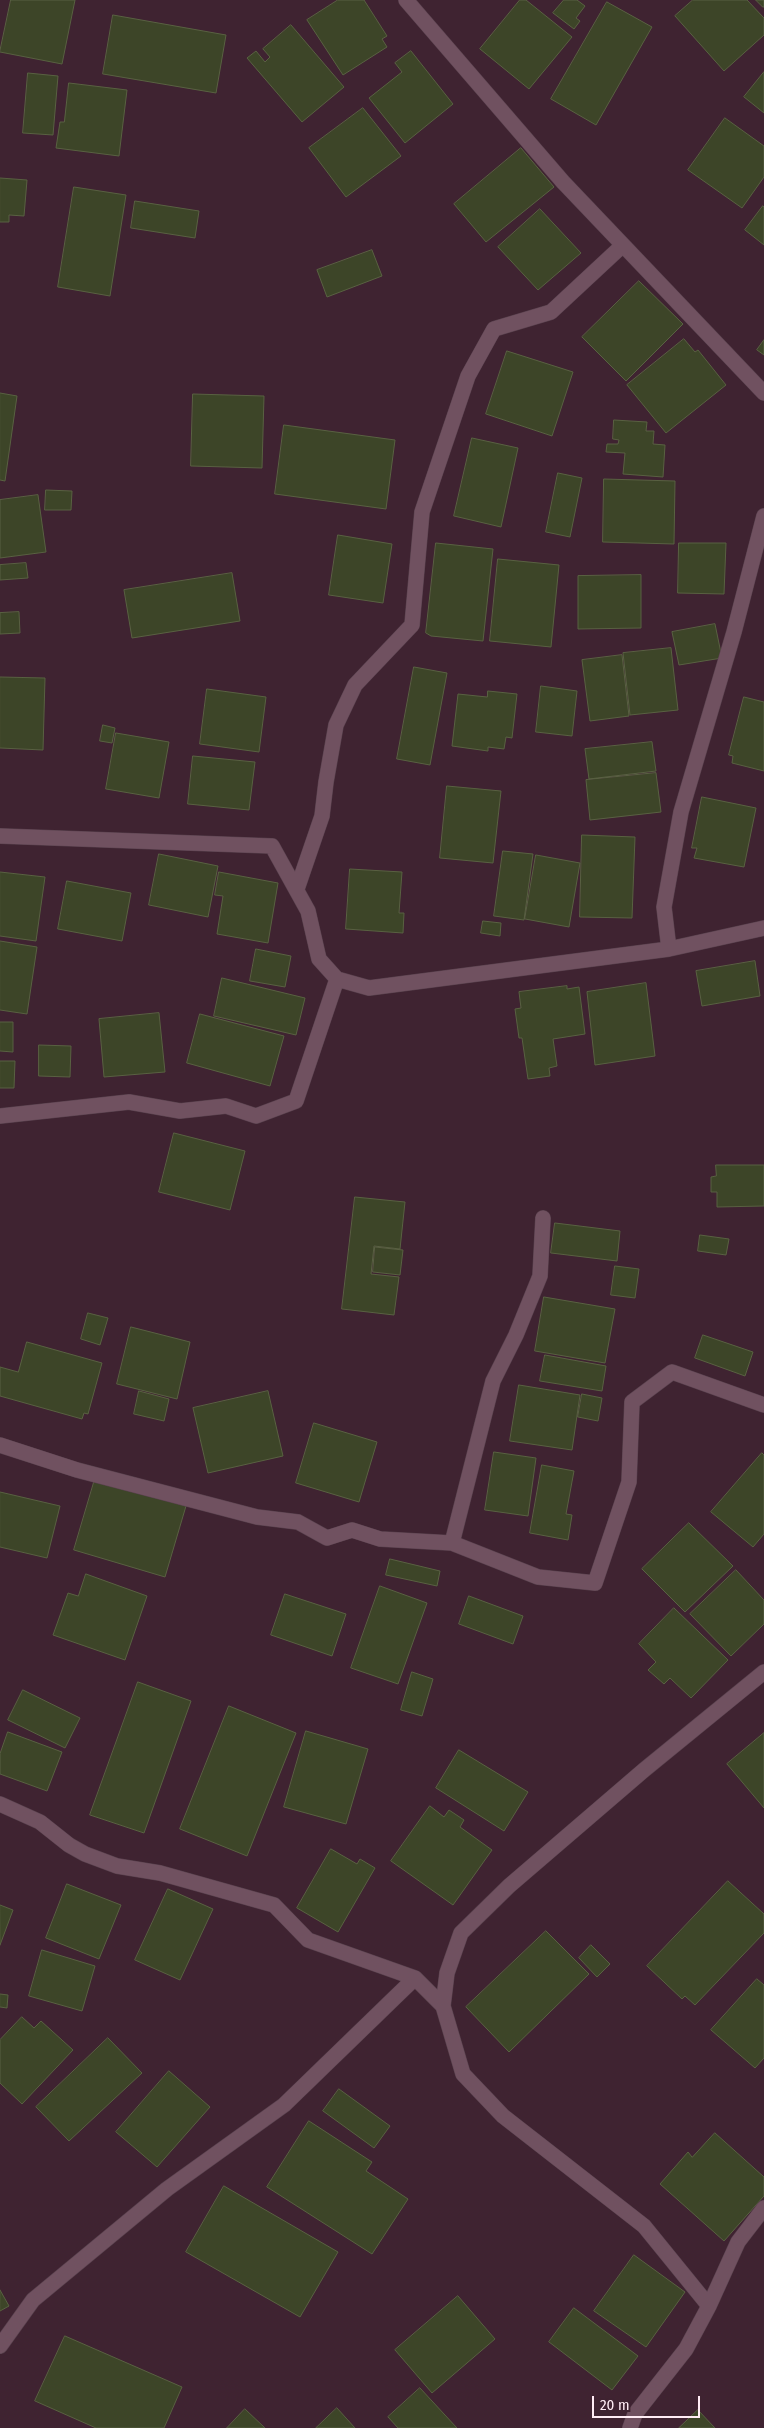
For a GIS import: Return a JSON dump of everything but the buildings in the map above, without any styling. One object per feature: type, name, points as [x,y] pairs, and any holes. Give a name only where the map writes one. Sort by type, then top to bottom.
[{"type":"street","points":[[406,0],[563,182],[764,393]]},
{"type":"street","points":[[296,890],[322,816],[336,725],[355,685],[412,625],[422,512],[468,376],[494,329],[551,312],[623,245]]},
{"type":"street","points":[[668,949],[664,907],[681,812],[734,632],[764,516]]},
{"type":"street","points":[[0,836],[272,846],[308,911],[319,959],[337,979],[369,988],[668,949],[764,928]]},
{"type":"street","points":[[0,1116],[128,1102],[180,1111],[226,1106],[256,1116],[296,1100],[337,979]]},
{"type":"street","points":[[452,1543],[493,1381],[516,1335],[540,1276],[543,1218]]},
{"type":"street","points":[[0,1445],[78,1470],[257,1517],[298,1522],[327,1538],[352,1530],[380,1539],[452,1543],[538,1577],[595,1583],[629,1482],[632,1402],[672,1372],[764,1405]]},
{"type":"street","points":[[709,2306],[644,2226],[503,2116],[463,2074],[443,2006],[447,1973],[461,1933],[517,1879],[644,1770],[764,1672]]},
{"type":"street","points":[[0,1804],[40,1822],[69,1845],[85,1854],[116,1866],[160,1873],[274,1905],[308,1940],[415,1978],[443,2006]]},
{"type":"street","points":[[0,2346],[33,2300],[167,2189],[284,2105],[415,1978]]},
{"type":"street","points":[[630,2428],[635,2414],[686,2349],[709,2306],[738,2242],[764,2208]]}]
